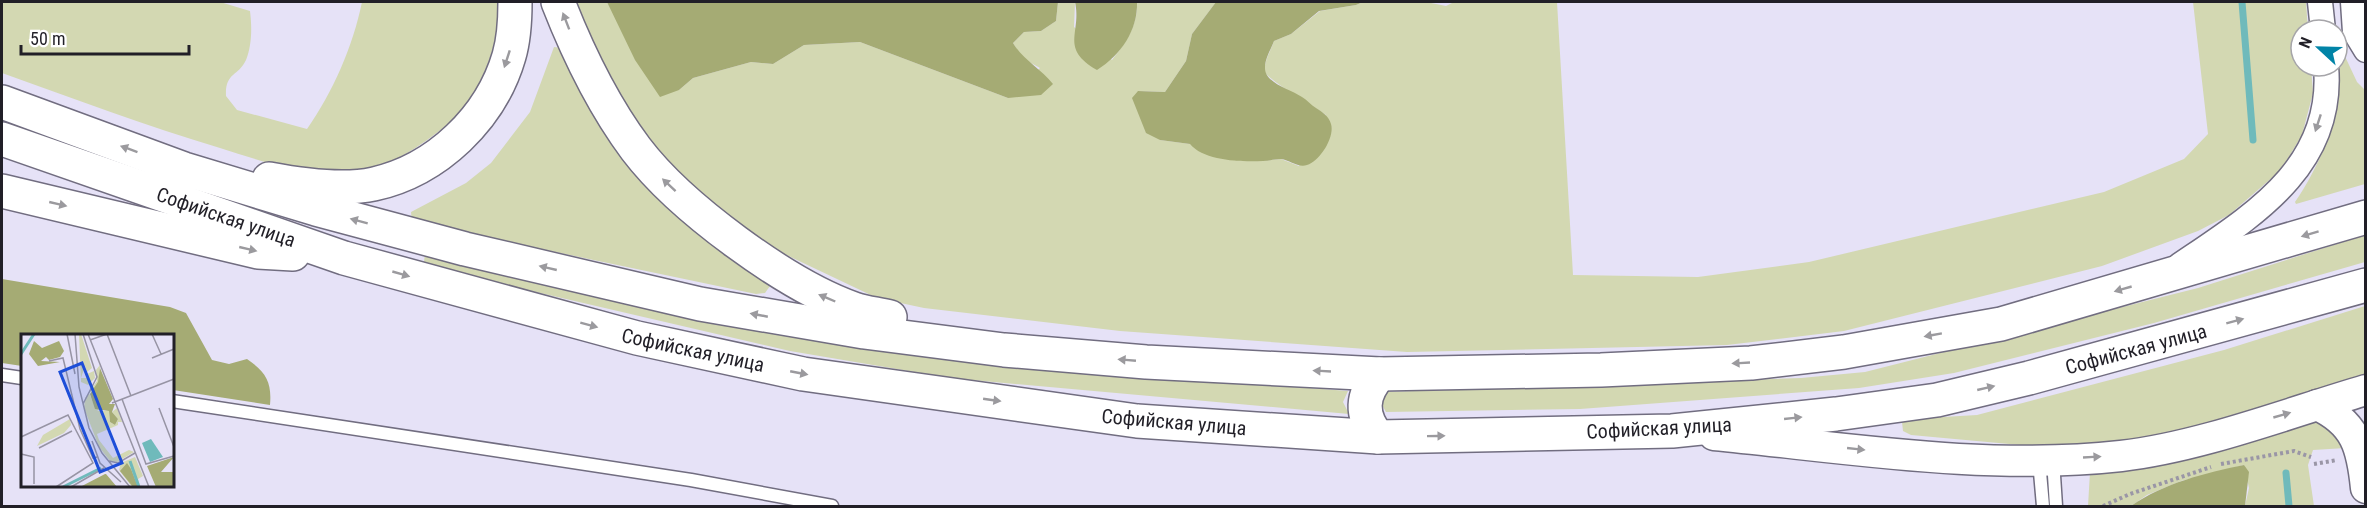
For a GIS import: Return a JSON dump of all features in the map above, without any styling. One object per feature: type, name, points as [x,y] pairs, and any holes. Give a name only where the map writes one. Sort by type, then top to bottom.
[{"type":"main road","points":[[184,168],[285,182],[335,185],[373,184],[425,165],[450,146],[471,125],[499,81],[509,56],[516,2]]},
{"type":"main road","points":[[558,2],[573,42],[611,111],[637,151],[665,181],[738,243],[819,294],[856,310],[928,324],[1004,350]]},
{"type":"main road","name":"Софийская улица","points":[[2,102],[184,168],[316,209],[465,249],[700,304],[864,332],[1004,350],[1146,362],[1380,374],[1601,370],[1751,363],[1844,352],[2001,324],[2366,217]]},
{"type":"main road","name":"Софийская улица","points":[[2,140],[344,258],[626,335],[803,374],[1137,421],[1378,437],[1672,431],[1836,414],[1937,400],[2029,378],[2366,285]]},
{"type":"main road","points":[[2,191],[258,252],[344,258]]},
{"type":"main road","points":[[1378,437],[1369,426],[1364,405],[1371,385],[1380,374]]},
{"type":"street","points":[[2320,2],[2322,18]]},
{"type":"street","points":[[2353,2],[2355,32],[2366,51]]},
{"type":"street","points":[[2159,279],[2268,204],[2285,186],[2313,141],[2328,86],[2327,78]]},
{"type":"street","points":[[1672,431],[1953,458],[2046,459],[2121,456],[2185,444],[2366,390]]},
{"type":"street","points":[[2317,405],[2330,411],[2350,428],[2363,457],[2366,488]]},
{"type":"lane","points":[[2,375],[21,378]]},
{"type":"lane","points":[[174,401],[692,480],[832,507]]},
{"type":"lane","points":[[2043,507],[2046,459]]},
{"type":"lane","points":[[2046,459],[2056,507]]},
{"type":"path","points":[[2103,507],[2174,478],[2232,461],[2294,451],[2311,457]]},
{"type":"green space","points":[[2,2],[220,2],[250,11],[251,36],[248,54],[243,65],[230,79],[226,88],[226,96],[237,110],[307,129],[341,68],[362,2],[499,2],[496,37],[491,55],[476,89],[455,118],[420,145],[398,158],[375,168],[333,174],[284,167],[193,140],[2,73]]},
{"type":"green space","points":[[572,2],[607,2],[618,20],[679,90],[693,78],[751,62],[773,64],[804,45],[860,42],[1008,98],[1040,68],[1022,58],[1013,43],[1024,32],[1041,31],[1056,21],[1058,2],[1075,2],[1074,27],[1112,60],[1133,26],[1137,2],[1216,2],[1192,34],[1186,61],[1165,92],[1138,91],[1160,140],[1190,144],[1261,161],[1281,159],[1299,166],[1326,115],[1274,81],[1265,72],[1265,65],[1274,41],[1291,34],[1320,11],[1363,2],[1426,2],[1446,6],[1454,2],[1557,2],[1573,275],[1698,277],[1809,262],[2104,192],[2184,159],[2208,134],[2193,2],[2306,2],[2307,18],[2289,18],[2289,78],[2312,78],[2313,93],[2302,135],[2281,170],[2229,215],[2198,231],[2102,266],[1844,331],[1727,345],[1407,352],[1120,331],[924,308],[877,298],[778,251],[732,224],[671,171],[622,105]]},
{"type":"green space","points":[[607,2],[1058,2],[1056,21],[1041,31],[1024,32],[1013,43],[1053,84],[1041,95],[1008,98],[860,42],[804,45],[773,64],[751,62],[693,78],[679,90],[660,97],[635,60]]},
{"type":"green space","points":[[1075,2],[1137,2],[1135,22],[1126,41],[1114,57],[1097,70],[1085,62],[1075,47]]},
{"type":"green space","points":[[1216,2],[1363,2],[1319,11],[1291,34],[1274,41],[1266,61],[1266,73],[1273,81],[1304,98],[1325,114],[1330,121],[1332,129],[1329,142],[1312,163],[1304,166],[1281,159],[1234,161],[1204,154],[1190,144],[1160,140],[1146,133],[1132,98],[1138,91],[1165,92],[1186,61],[1192,34]]},
{"type":"green space","points":[[554,47],[562,48],[619,154],[647,182],[765,279],[770,286],[765,293],[756,294],[412,222],[411,212],[466,183],[491,163],[530,112]]},
{"type":"green space","points":[[2349,65],[2357,82],[2365,90],[2365,184],[2296,204],[2326,144],[2335,112],[2338,78],[2349,78]]},
{"type":"green space","points":[[2365,235],[2365,262],[2154,323],[1954,373],[1859,388],[1580,409],[1386,412],[1381,403],[1384,392],[1801,378],[1865,372],[2198,288]]},
{"type":"green space","points":[[425,253],[971,362],[1348,391],[1343,402],[1349,414],[950,378],[790,351],[502,284],[424,262]]},
{"type":"green space","points":[[2,279],[170,307],[186,313],[212,360],[229,364],[247,359],[259,368],[269,384],[270,405],[174,390],[174,334],[21,334],[21,366],[2,363]]},
{"type":"green space","points":[[2365,306],[2365,374],[2179,433],[2109,443],[2041,447],[1911,435],[1903,431],[1902,422],[1910,419],[1977,415],[2224,350]]},
{"type":"green space","points":[[2317,417],[2346,448],[2313,450],[2308,465],[2314,506],[2245,506],[2249,488],[2244,465],[2181,481],[2147,495],[2131,506],[2088,506],[2090,472]]},
{"type":"green space","points":[[2244,465],[2249,472],[2245,506],[2131,506],[2171,485],[2200,475]]},
{"type":"waterway","points":[[2242,2],[2253,140]]},
{"type":"waterway","points":[[2286,473],[2289,506]]}]
